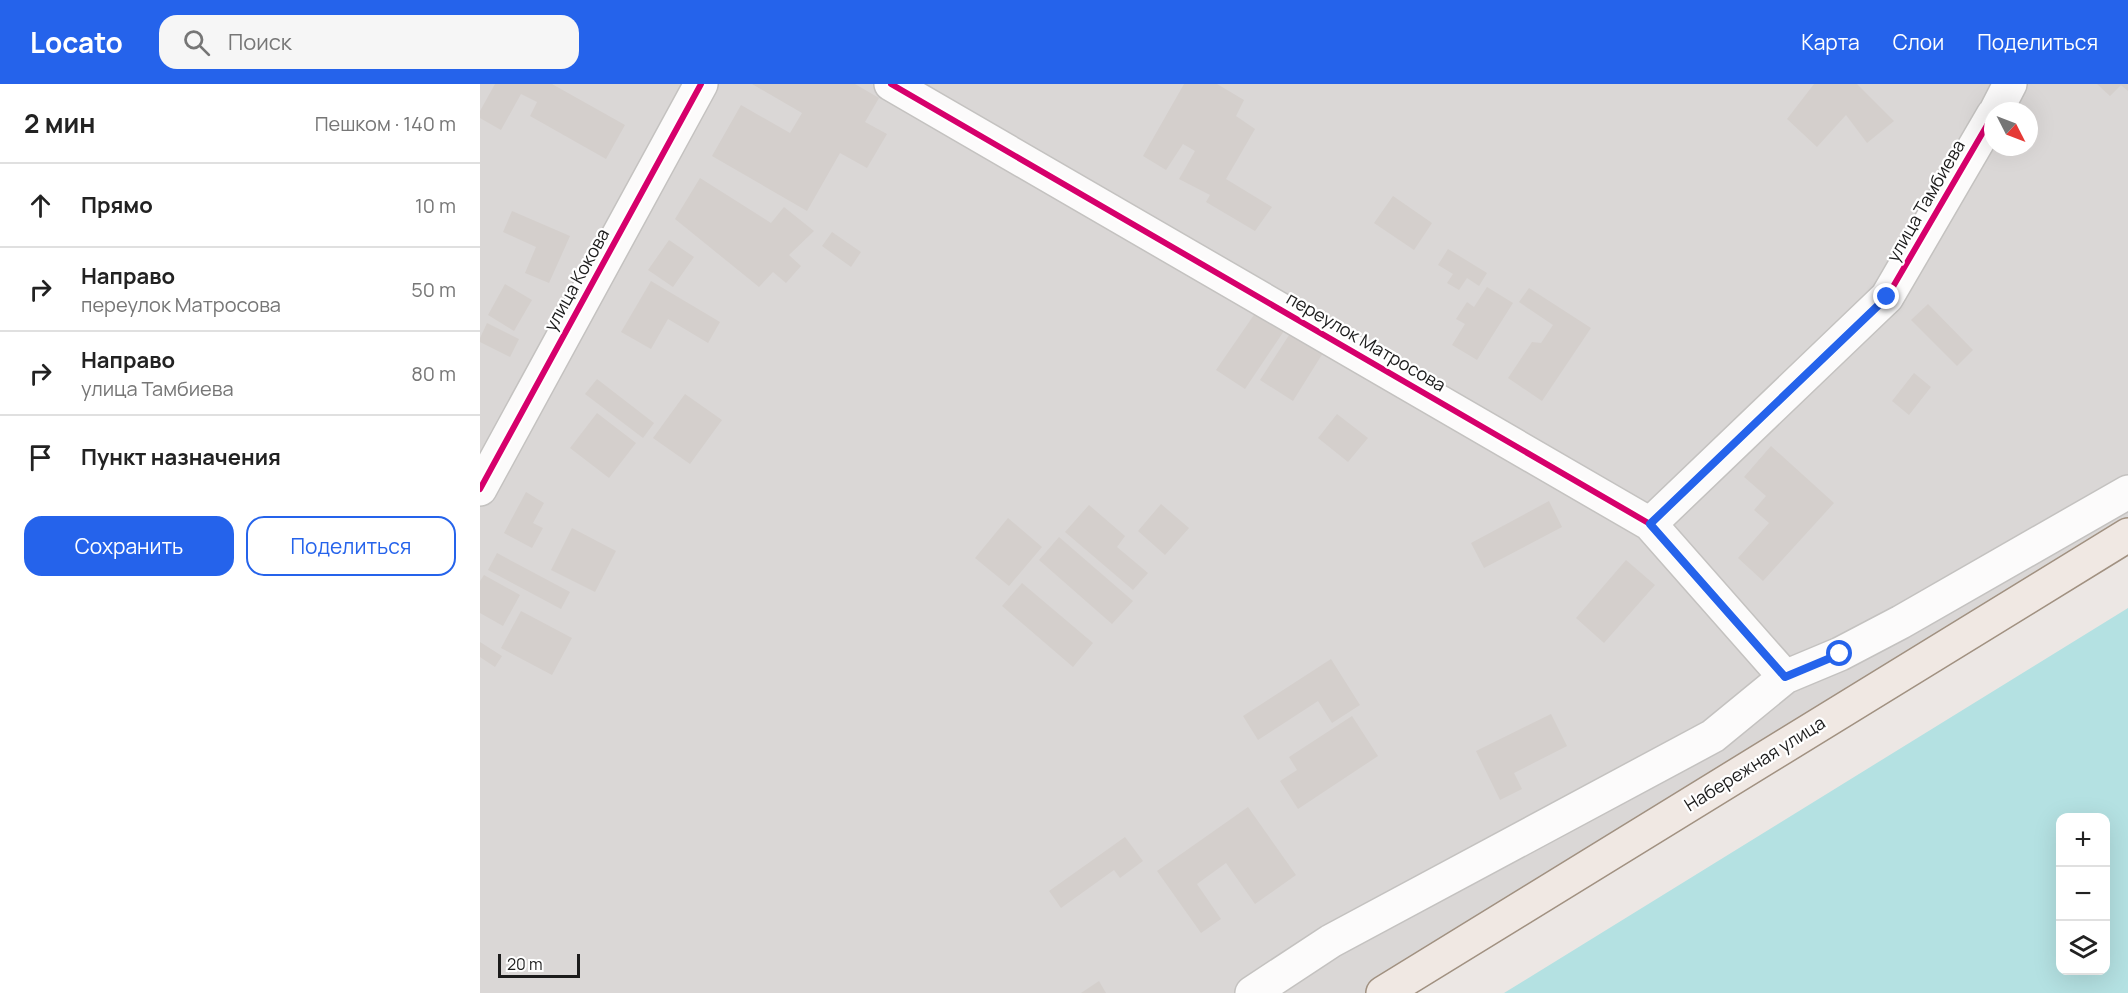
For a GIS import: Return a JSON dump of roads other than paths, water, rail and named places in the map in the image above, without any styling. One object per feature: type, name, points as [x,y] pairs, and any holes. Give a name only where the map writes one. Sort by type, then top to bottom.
[{"type":"main road","name":"Набережная улица","points":[[1383,993],[2128,535]]},
{"type":"street","name":"улица Кокова","points":[[480,489],[701,84]]},
{"type":"street","name":"переулок Матросова","points":[[891,84],[1650,524],[1785,677]]},
{"type":"street","points":[[2001,102],[2010,84]]},
{"type":"street","name":"улица Тамбиева","points":[[1650,524],[1887,297],[1984,131]]},
{"type":"street","points":[[1252,993],[1331,942],[1713,736],[1785,677],[1840,654],[1901,622],[2128,492]]},
{"type":"water","points":[[2128,608],[2128,993],[1504,993]]}]
